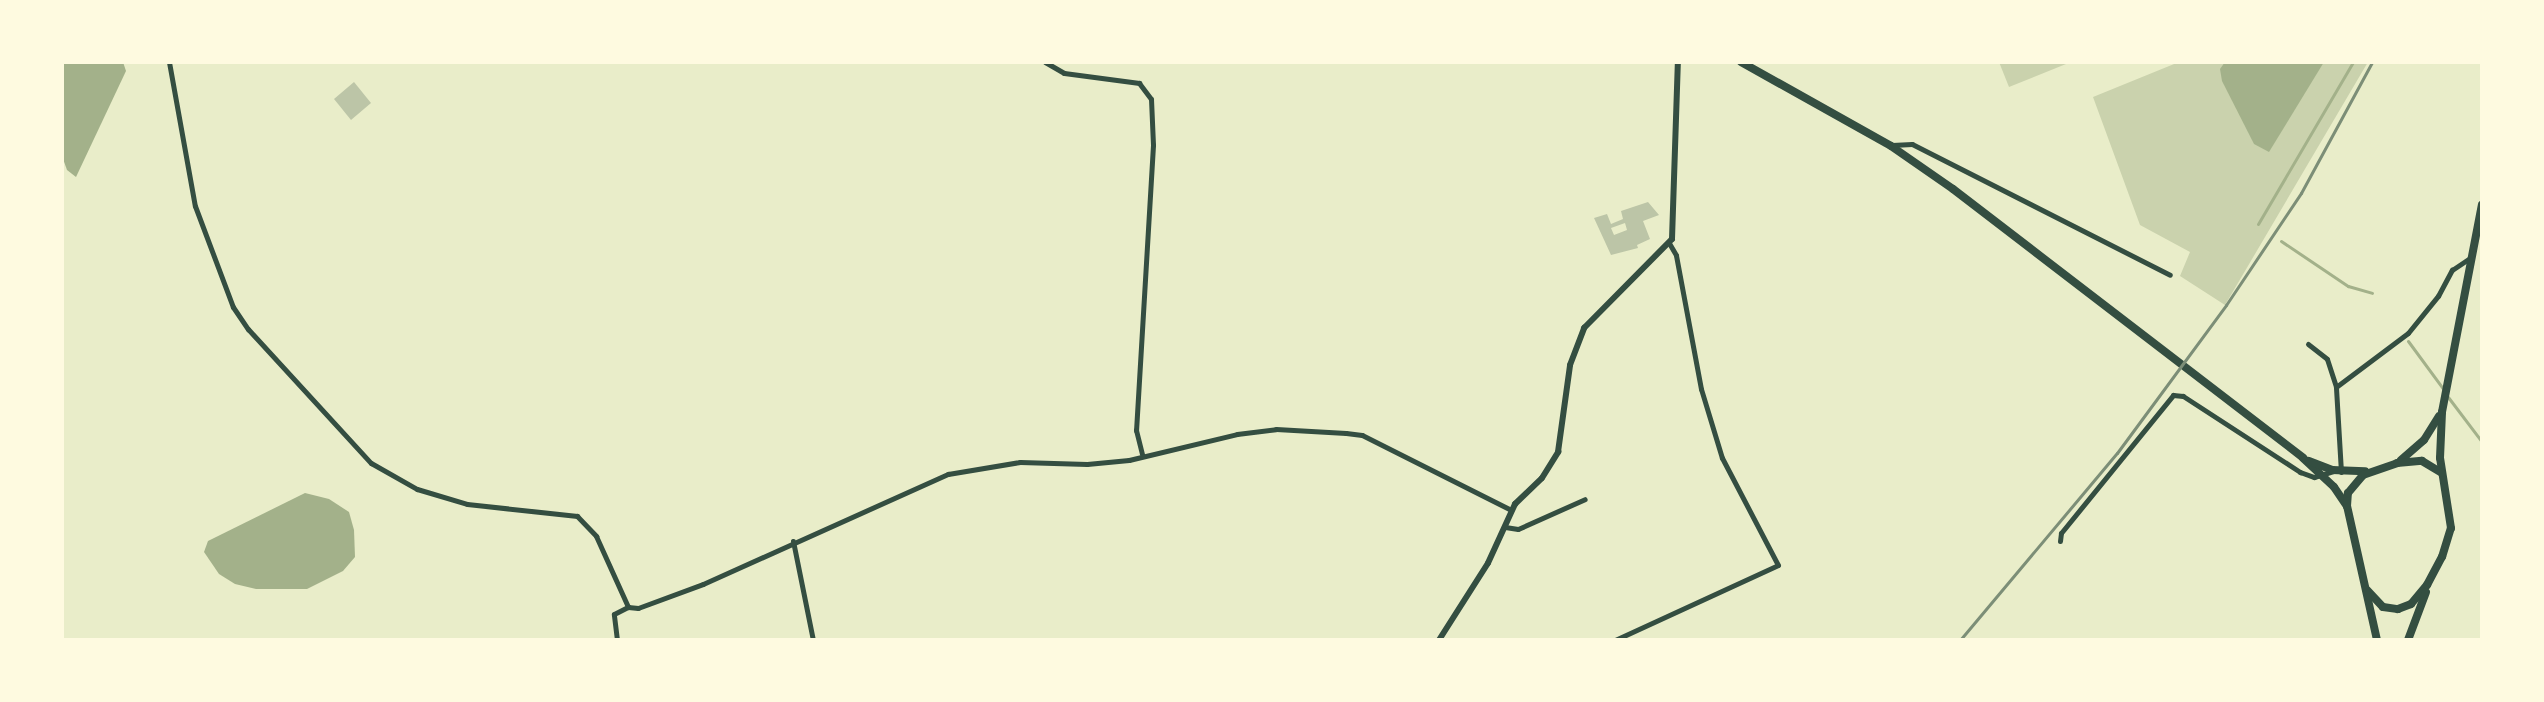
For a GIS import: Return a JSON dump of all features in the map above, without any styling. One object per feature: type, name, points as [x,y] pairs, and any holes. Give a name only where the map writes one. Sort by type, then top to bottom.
[{"type":"main road","points":[[1741,62],[1891,146],[2194,373],[2323,476],[2347,506],[2377,640]]},
{"type":"main road","points":[[2408,640],[2451,528],[2442,474],[2443,408],[2482,205]]},
{"type":"main road","points":[[2397,463],[2424,440],[2443,408]]},
{"type":"main road","points":[[2303,458],[2338,471],[2422,461],[2442,474]]},
{"type":"main road","points":[[2347,506],[2352,486],[2374,469]]},
{"type":"main road","points":[[2367,590],[2376,602],[2398,609],[2411,604],[2427,585]]},
{"type":"street","points":[[169,62],[195,206],[233,307],[248,329],[371,463],[417,489],[467,504],[577,516],[596,536],[628,607]]},
{"type":"street","points":[[1045,62],[1064,73],[1139,83],[1151,99],[1153,145],[1136,430],[1142,454]]},
{"type":"street","points":[[1439,640],[1488,563],[1511,510],[1548,470],[1558,452],[1570,365],[1584,328],[1669,243],[1675,225],[1678,62]]},
{"type":"street","points":[[1891,146],[1912,144],[2170,275]]},
{"type":"street","points":[[1615,640],[1778,565],[1722,458],[1701,389],[1676,255],[1669,243]]},
{"type":"street","points":[[2336,387],[2408,333],[2438,296],[2452,270],[2470,258]]},
{"type":"street","points":[[2060,541],[2061,533],[2173,395],[2183,396],[2300,472],[2323,476],[2338,471],[2336,387],[2327,359],[2308,344]]},
{"type":"street","points":[[617,640],[614,614],[628,607],[638,608],[703,584],[948,474],[1020,462],[1087,464],[1129,460],[1142,454],[1276,429],[1346,433],[1362,435],[1511,510]]},
{"type":"street","points":[[1505,527],[1518,529],[1585,499]]},
{"type":"street","points":[[793,541],[813,640]]},
{"type":"shaded area","points":[[62,62],[123,62],[126,71],[76,177],[67,170],[62,156]]},
{"type":"shaded area","points":[[1999,62],[2071,62],[2009,87]]},
{"type":"shaded area","points":[[2179,62],[2368,62],[2225,305],[2180,276],[2190,252],[2140,225],[2093,97]]},
{"type":"shaded area","points":[[2225,62],[2324,62],[2269,152],[2254,144],[2222,81],[2220,69]]},
{"type":"shaded area","points":[[305,493],[329,499],[349,512],[354,530],[355,557],[343,571],[307,589],[256,589],[235,584],[219,574],[204,552],[208,541]]},
{"type":"building","points":[[354,82],[371,103],[351,120],[334,99]]},
{"type":"building","points":[[1648,202],[1659,215],[1643,221],[1650,239],[1637,245],[1638,248],[1611,255],[1594,218],[1607,214],[1611,224],[1623,219],[1621,211]],"holes":[[[1625,223],[1627,230],[1614,235],[1611,228]]]},
{"type":"waterway","points":[[2258,224],[2353,62]]},
{"type":"waterway","points":[[2281,241],[2348,286],[2372,293]]},
{"type":"waterway","points":[[2408,341],[2444,390]]},
{"type":"waterway","points":[[2448,397],[2482,442]]},
{"type":"railway","points":[[1960,640],[2117,453],[2226,305],[2301,193],[2372,62]]}]
